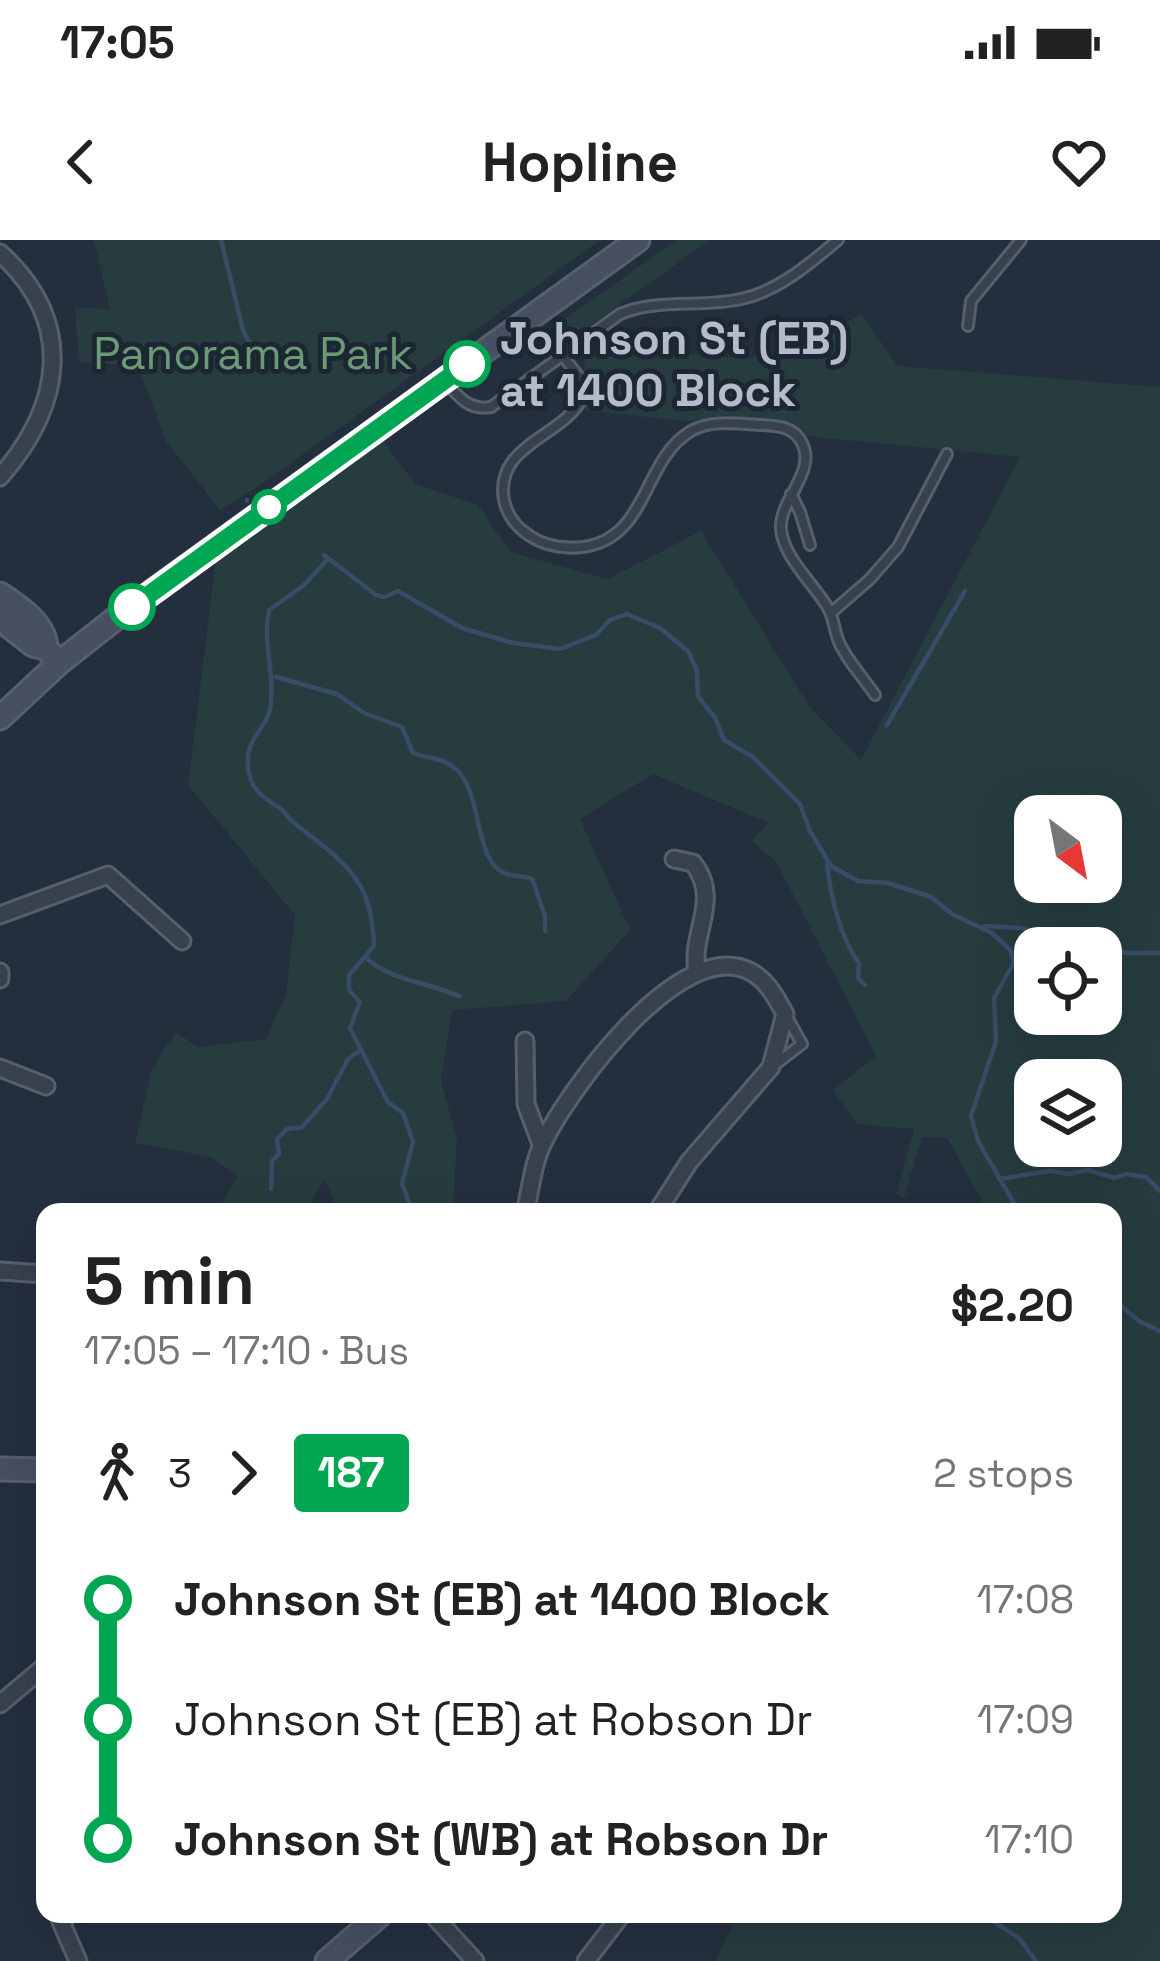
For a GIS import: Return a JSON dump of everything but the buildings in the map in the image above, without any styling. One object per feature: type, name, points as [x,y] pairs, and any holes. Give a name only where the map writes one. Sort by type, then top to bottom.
[{"type":"street","points":[[0,718],[52,655],[638,240]]},
{"type":"street","points":[[0,253],[35,295],[55,356],[40,416],[21,452],[0,477]]},
{"type":"street","points":[[0,594],[34,622],[52,655]]},
{"type":"street","points":[[0,619],[52,655]]},
{"type":"street","points":[[674,859],[693,863],[705,888],[704,926],[694,954],[697,971]]},
{"type":"street","points":[[0,915],[108,875],[182,941]]},
{"type":"street","points":[[527,1203],[542,1144],[593,1062],[676,983],[697,971],[729,966],[752,972],[771,990],[785,1014],[771,1067],[689,1162],[663,1203]]},
{"type":"street","points":[[525,1041],[526,1104],[542,1144]]},
{"type":"street","points":[[0,1068],[46,1085]]},
{"type":"street","points":[[0,1271],[36,1273]]},
{"type":"street","points":[[0,1468],[36,1470]]},
{"type":"street","points":[[0,1704],[36,1674]]},
{"type":"street","points":[[61,1923],[78,1961]]},
{"type":"street","points":[[327,1961],[371,1923]]},
{"type":"street","points":[[440,1923],[475,1961]]},
{"type":"street","points":[[586,1961],[615,1923]]},
{"type":"lane","points":[[445,381],[467,404],[486,408],[498,404],[620,314],[642,305],[718,302],[759,294],[838,240]]},
{"type":"lane","points":[[968,326],[971,301],[1021,240]]},
{"type":"lane","points":[[562,356],[581,382],[581,401],[518,454],[503,483],[509,515],[532,538],[576,548],[611,537],[633,518],[674,446],[687,434],[711,424],[773,426],[794,433],[806,458],[782,514],[782,535],[831,613],[839,643],[875,695]]},
{"type":"lane","points":[[831,613],[898,547],[947,454]]},
{"type":"lane","points":[[790,494],[810,545]]},
{"type":"lane","points":[[771,1067],[802,1044],[785,1014]]},
{"type":"green space","name":"Panorama Park","points":[[94,240],[600,240],[220,510],[166,441],[138,366],[79,362],[75,308],[110,309]]},
{"type":"green space","points":[[677,240],[710,240],[563,345],[548,331]]},
{"type":"green space","points":[[861,314],[898,366],[1160,387],[1160,1961],[715,1961],[734,1923],[1122,1923],[1122,1203],[983,1203],[947,1138],[922,1137],[904,1198],[896,1195],[914,1129],[857,1124],[833,1090],[876,1056],[777,863],[751,840],[769,823],[653,774],[580,819],[630,930],[566,1001],[452,1010],[441,1082],[457,1138],[453,1203],[335,1203],[324,1179],[311,1203],[222,1203],[238,1177],[212,1157],[135,1143],[152,1068],[176,1032],[198,1047],[266,1039],[286,994],[295,915],[188,785],[216,559],[383,441],[415,484],[478,505],[510,552],[608,579],[701,531],[809,706],[861,760],[1020,457],[805,436],[793,425],[775,419],[721,416],[694,422],[583,410],[590,398],[584,370],[586,347],[747,358],[806,347]]},
{"type":"waterway","points":[[221,240],[243,330],[254,352]]},
{"type":"waterway","points":[[324,555],[376,595],[398,591],[462,628],[513,643],[560,649],[596,635],[610,620],[627,614],[660,628],[688,651],[697,671],[698,696],[724,740],[753,757],[800,804],[831,866],[858,881],[888,883],[931,897],[952,914],[992,933],[1010,950],[1014,962],[994,998],[996,1041],[971,1116],[978,1141],[1014,1203]]},
{"type":"waterway","points":[[327,560],[303,586],[269,610],[270,710],[249,749],[248,768],[260,793],[351,872],[367,902],[374,946],[349,975],[349,990],[360,1002],[350,1028],[388,1102],[403,1113],[408,1127],[413,1142],[402,1184],[409,1203]]},
{"type":"waterway","points":[[887,725],[965,591]]},
{"type":"waterway","points":[[276,677],[337,694],[364,713],[402,727],[413,753],[457,770],[471,795],[494,866],[532,879],[545,916],[545,931]]},
{"type":"waterway","points":[[827,863],[837,915],[859,963],[858,978],[865,985]]},
{"type":"waterway","points":[[985,926],[1021,928],[1073,945],[1092,943],[1126,953],[1160,953]]},
{"type":"waterway","points":[[365,957],[398,976],[459,996]]},
{"type":"waterway","points":[[271,1189],[272,1161],[279,1154],[277,1139],[287,1129],[302,1127],[327,1099],[348,1059],[359,1051]]},
{"type":"waterway","points":[[999,1179],[1087,1170],[1115,1178],[1126,1174],[1146,1177],[1160,1191]]},
{"type":"waterway","points":[[1122,1307],[1160,1331]]},
{"type":"waterway","points":[[996,1923],[1019,1938],[1036,1961]]},
{"type":"bus line","name":"187","points":[[132,607],[467,364]]},
{"type":"place","name":"Johnson St (EB) at 1400 Block","points":[[467,364]]}]
